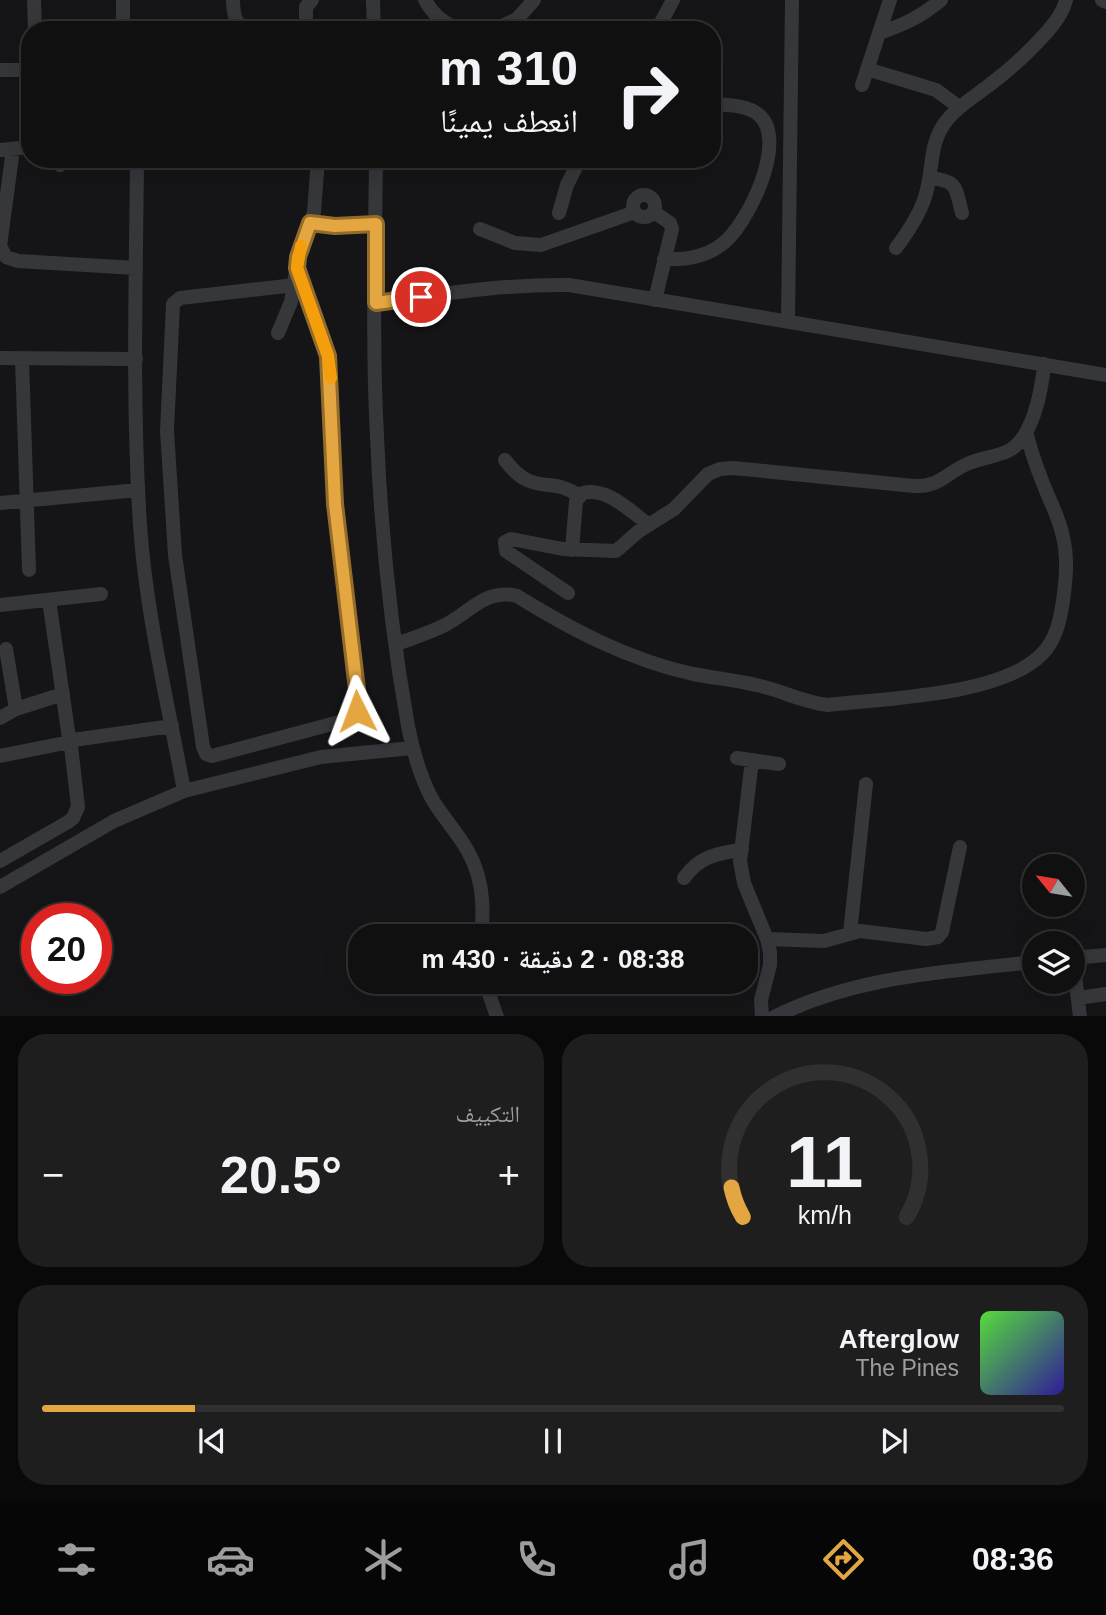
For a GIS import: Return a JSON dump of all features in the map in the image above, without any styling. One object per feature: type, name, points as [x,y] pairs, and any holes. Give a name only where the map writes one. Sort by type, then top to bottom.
[{"type":"street","points":[[34,0],[34,21]]},
{"type":"street","points":[[123,21],[124,0]]},
{"type":"street","points":[[233,0],[236,21]]},
{"type":"street","points":[[373,0],[374,21]]},
{"type":"street","points":[[425,0],[441,21]]},
{"type":"street","points":[[512,21],[534,0]]},
{"type":"street","points":[[662,21],[673,0]]},
{"type":"street","points":[[782,0],[792,0],[788,321]]},
{"type":"street","points":[[862,85],[890,0]]},
{"type":"street","points":[[879,33],[924,15],[941,0]]},
{"type":"street","points":[[896,248],[918,215],[930,178],[930,158],[946,121],[959,107],[1012,68],[1034,46],[1062,13],[1066,0]]},
{"type":"street","points":[[0,70],[21,69]]},
{"type":"street","points":[[867,69],[936,90],[959,107]]},
{"type":"street","points":[[664,259],[679,260],[701,256],[720,246],[737,232],[749,213],[758,190],[767,154],[768,127],[762,117],[752,110],[721,105]]},
{"type":"street","points":[[7,149],[0,246],[6,257],[18,261],[136,268]]},
{"type":"street","points":[[137,168],[138,490],[149,598],[184,791]]},
{"type":"street","points":[[278,333],[295,285],[298,257],[316,199],[318,168]]},
{"type":"street","points":[[376,168],[375,368],[379,475],[397,644],[412,748],[431,797],[473,860],[481,882],[482,924]]},
{"type":"street","points":[[559,212],[576,168]]},
{"type":"street","points":[[930,178],[952,183],[962,213]]},
{"type":"street","points":[[480,229],[515,243],[541,245],[635,212],[645,218],[654,212],[671,226],[655,300]]},
{"type":"street","points":[[310,223],[335,226],[376,224]]},
{"type":"street","points":[[295,285],[180,298],[173,304],[167,431],[174,555],[203,747],[206,754],[212,756],[338,723],[353,716],[359,705],[335,504],[328,356],[297,268]]},
{"type":"street","points":[[376,303],[488,287],[569,285],[1106,375]]},
{"type":"street","points":[[0,358],[136,359]]},
{"type":"street","points":[[22,359],[29,570]]},
{"type":"street","points":[[568,593],[506,551],[504,545],[511,539],[541,547],[616,551],[648,524],[674,509],[708,474],[720,469],[935,485],[966,464],[1014,448],[1026,432],[1038,401],[1044,364]]},
{"type":"street","points":[[397,644],[443,626],[494,594],[506,593],[517,596],[592,639],[641,659],[691,673],[759,685],[808,702],[828,705],[960,689],[996,681],[1030,665],[1044,652],[1058,627],[1065,586],[1066,563],[1059,519],[1040,477],[1026,432]]},
{"type":"street","points":[[505,460],[522,478],[534,484],[566,488],[579,496]]},
{"type":"street","points":[[0,503],[138,490]]},
{"type":"street","points":[[572,550],[575,507],[579,496],[588,491],[602,494],[619,503],[648,524]]},
{"type":"street","points":[[0,605],[101,594]]},
{"type":"street","points":[[0,861],[68,822],[77,813],[70,742],[48,600]]},
{"type":"street","points":[[6,649],[16,709]]},
{"type":"street","points":[[0,718],[16,709],[63,694]]},
{"type":"street","points":[[0,756],[172,726]]},
{"type":"street","points":[[0,886],[114,821],[184,791],[321,757],[412,748]]},
{"type":"street","points":[[737,758],[779,764]]},
{"type":"street","points":[[752,760],[741,873],[767,939],[769,965],[761,1000],[762,1016]]},
{"type":"street","points":[[850,933],[866,784]]},
{"type":"street","points":[[767,939],[824,942],[850,933],[870,931],[933,940],[942,932],[960,847]]},
{"type":"street","points":[[684,878],[693,866],[706,857],[742,850]]},
{"type":"street","points":[[1085,957],[1106,955]]},
{"type":"street","points":[[776,1016],[804,1002],[875,982],[1022,964]]},
{"type":"street","points":[[1078,998],[1106,993]]},
{"type":"street","points":[[489,994],[496,1016]]},
{"type":"street","points":[[1078,994],[1080,1016]]},
{"type":"slow traffic","points":[[301,246],[297,268],[328,356],[331,378]]},
{"type":"route","points":[[357,711],[359,705],[335,504],[328,356],[297,268],[310,223],[335,226],[376,224],[376,303],[421,297]]}]
